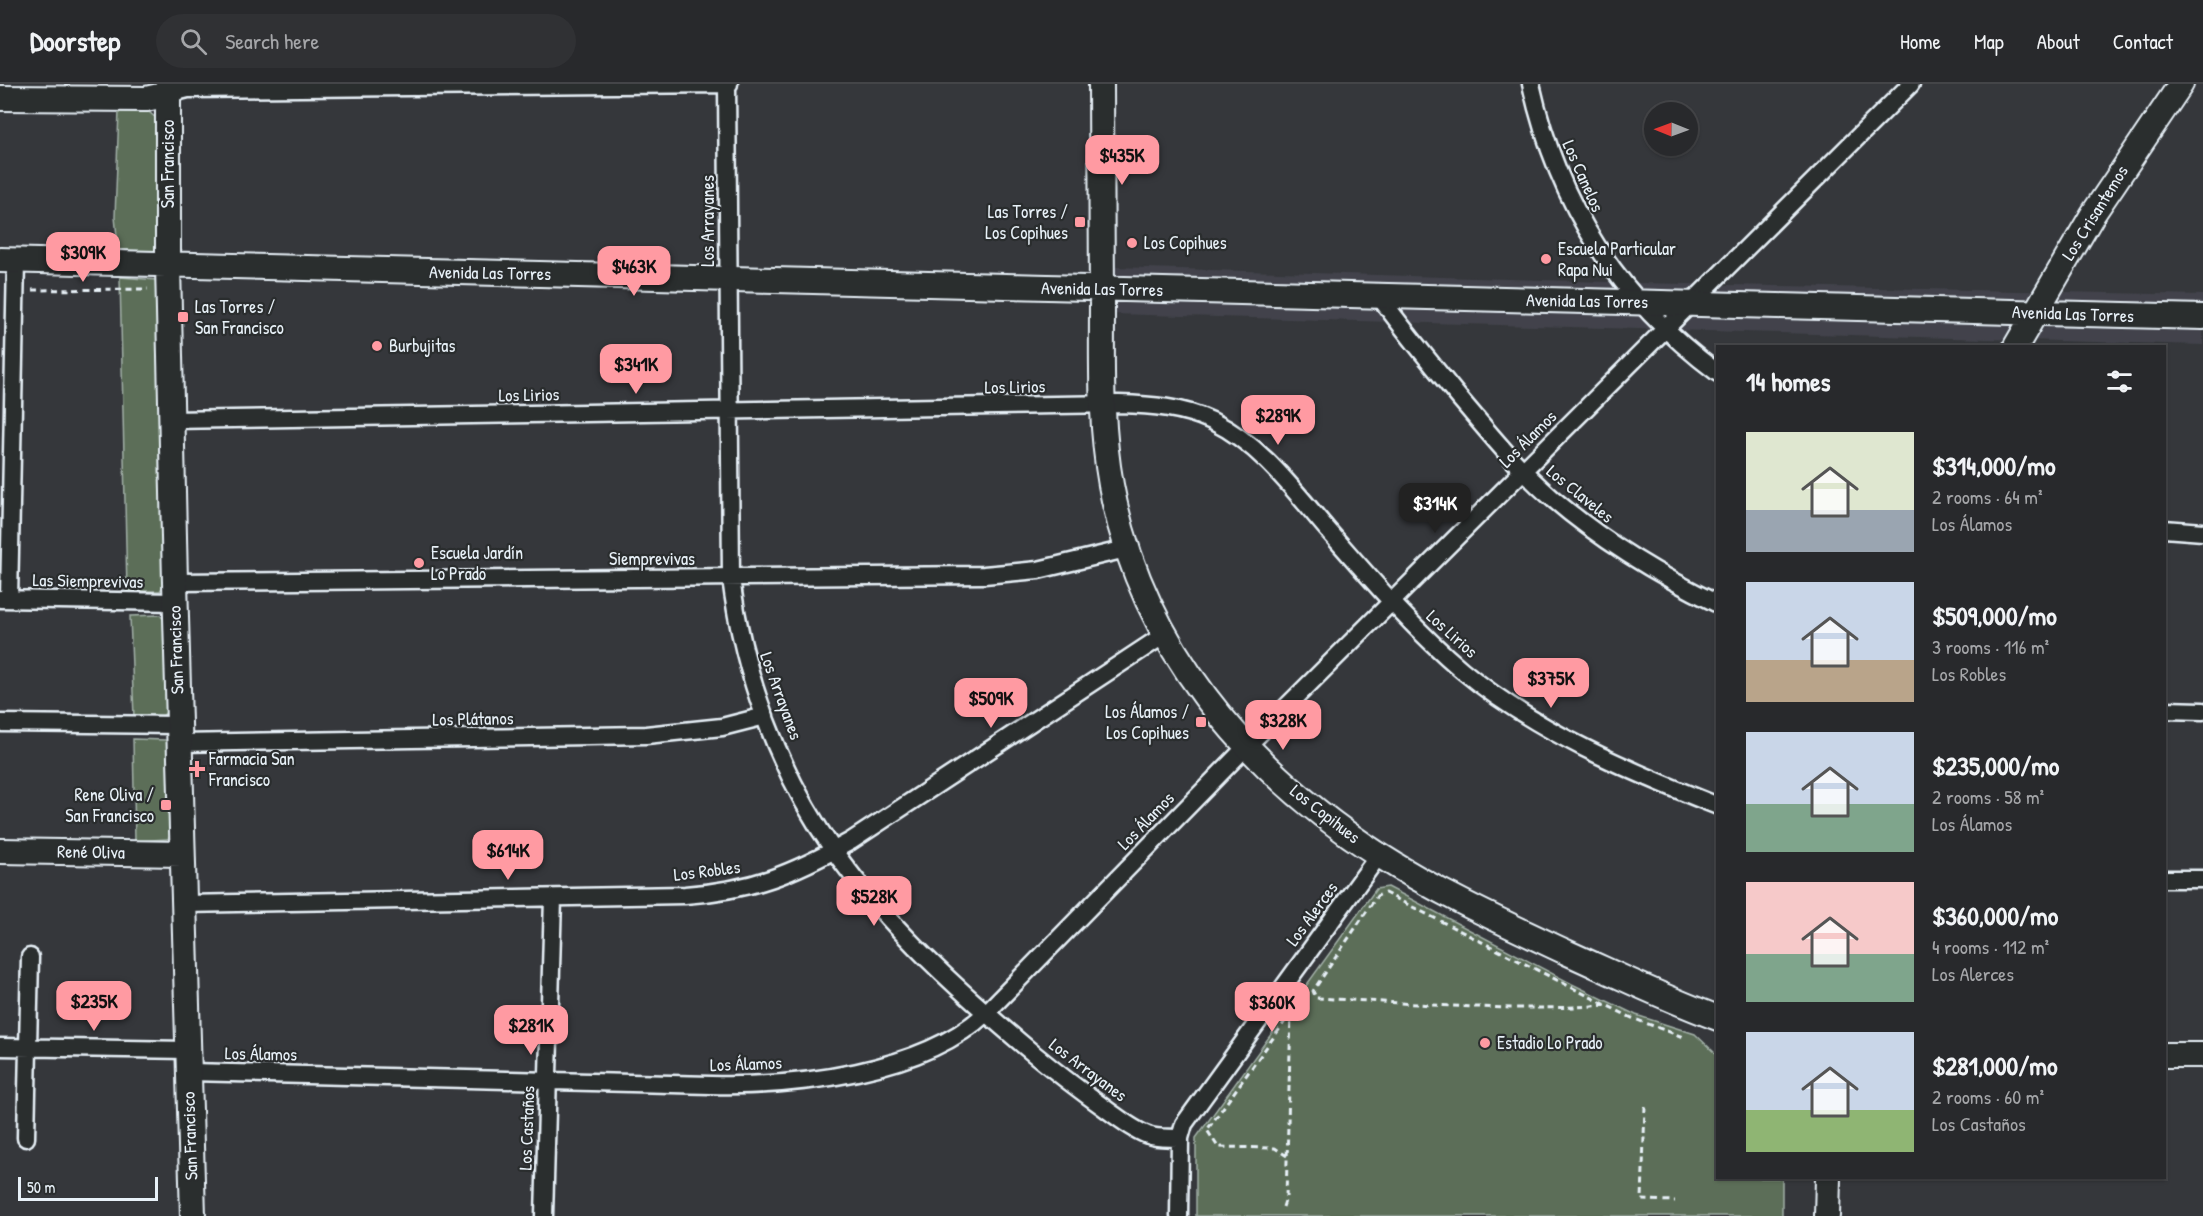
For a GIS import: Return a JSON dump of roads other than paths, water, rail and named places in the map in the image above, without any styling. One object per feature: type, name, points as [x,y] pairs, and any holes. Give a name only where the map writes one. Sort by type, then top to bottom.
[{"type":"main road","name":"Los Copihues","points":[[1101,84],[1102,405],[1111,483],[1126,549],[1143,594],[1164,635],[1202,692],[1248,745],[1313,807],[1379,855],[1425,882],[1532,936],[1652,992],[1716,1016]]},
{"type":"main road","name":"Los Crisantemos","points":[[2017,345],[2099,204],[2181,84]]},
{"type":"main road","points":[[0,98],[146,99],[168,89]]},
{"type":"main road","name":"San Francisco","points":[[168,89],[168,289],[193,1216]]},
{"type":"main road","name":"Avenida Las Torres","points":[[8,260],[2203,317]]},
{"type":"main road","name":"René Oliva","points":[[0,851],[182,854]]},
{"type":"main road","points":[[2166,1055],[2203,1056]]},
{"type":"main road","points":[[1827,1216],[1828,1179]]},
{"type":"street","points":[[168,89],[728,84]]},
{"type":"street","name":"Los Arrayanes","points":[[728,84],[731,578],[743,647],[765,716],[794,783],[834,850],[868,895],[906,936],[986,1012],[1044,1062],[1120,1119],[1148,1135],[1180,1138]]},
{"type":"street","name":"Los Canelos","points":[[1531,84],[1548,146],[1572,205],[1607,263],[1639,303],[1665,330],[1716,371]]},
{"type":"street","name":"Los Álamos","points":[[0,1047],[188,1061],[548,1081],[735,1086],[825,1077],[870,1068],[916,1054],[956,1035],[973,1025],[1248,745],[1911,84]]},
{"type":"street","points":[[4,599],[15,290],[8,260]]},
{"type":"street","name":"Los Claveles","points":[[1379,296],[1414,343],[1499,445],[1558,503],[1612,544],[1657,572],[1716,602]]},
{"type":"street","name":"Los Lirios","points":[[171,420],[1102,405],[1171,408],[1201,416],[1240,437],[1262,454],[1391,602],[1463,671],[1525,714],[1605,757],[1716,805]]},
{"type":"street","points":[[2166,529],[2203,532]]},
{"type":"street","name":"Siemprevivas","points":[[175,592],[731,578],[984,575],[1038,570],[1126,549]]},
{"type":"street","name":"Las Siemprevivas","points":[[4,599],[175,592]]},
{"type":"street","name":"Los Robles","points":[[184,904],[685,896],[733,890],[783,876],[851,841],[1164,635]]},
{"type":"street","points":[[2166,710],[2203,711]]},
{"type":"street","name":"Los Plátanos","points":[[0,723],[179,734],[636,736],[706,729],[765,716]]},
{"type":"street","name":"Los Alerces","points":[[1179,1216],[1180,1138],[1184,1124],[1379,855]]},
{"type":"street","points":[[2166,879],[2203,879]]},
{"type":"street","name":"Los Castaños","points":[[544,1216],[553,898]]},
{"type":"street","points":[[26,1138],[30,957]]},
{"type":"place","name":"Las Torres / Los Copihues","points":[[1080,222]]},
{"type":"place","name":"Los Copihues","points":[[1132,243]]},
{"type":"place","name":"Escuela Particular Rapa Nui","points":[[1546,259]]},
{"type":"place","name":"Las Torres / San Francisco","points":[[183,317]]},
{"type":"place","name":"Burbujitas","points":[[377,346]]},
{"type":"place","name":"Escuela Jardín Lo Prado","points":[[419,563]]},
{"type":"place","name":"Los Álamos / Los Copihues","points":[[1201,722]]},
{"type":"place","name":"Farmacia San Francisco","points":[[197,769]]},
{"type":"place","name":"Rene Oliva / San Francisco","points":[[166,805]]},
{"type":"place","name":"Estadio Lo Prado","points":[[1485,1043]]}]
